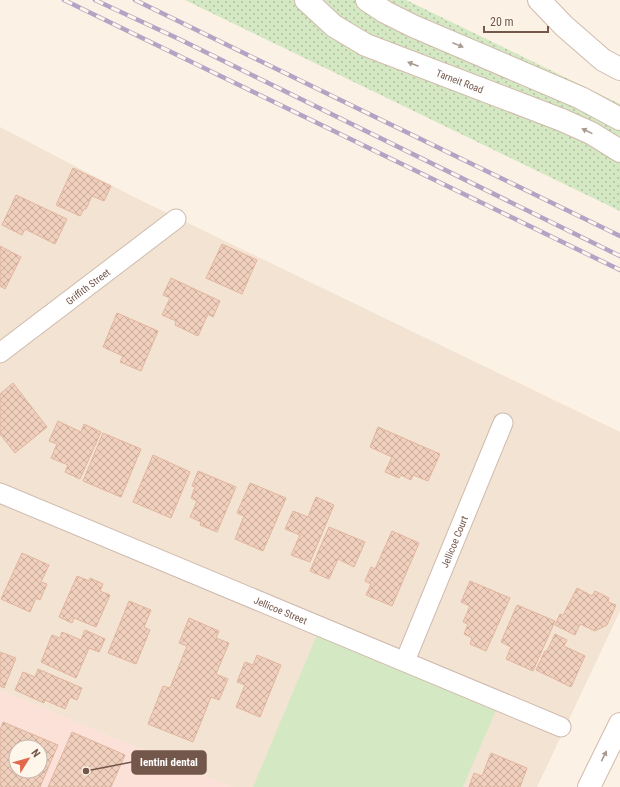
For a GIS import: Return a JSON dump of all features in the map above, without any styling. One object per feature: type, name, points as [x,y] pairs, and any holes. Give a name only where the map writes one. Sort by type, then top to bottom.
[{"type":"main road","name":"Tarneit Road","points":[[306,0],[334,26],[366,45],[562,120],[591,133],[620,151]]},
{"type":"main road","points":[[367,0],[385,12],[413,26],[581,98],[612,113],[620,119]]},
{"type":"main road","points":[[539,0],[564,26],[603,60],[620,69]]},
{"type":"main road","points":[[589,787],[620,724]]},
{"type":"street","name":"Griffith Street","points":[[0,354],[176,219]]},
{"type":"street","name":"Jellicoe Court","points":[[405,661],[503,423]]},
{"type":"street","name":"Jellicoe Street","points":[[0,492],[561,727]]},
{"type":"shaded area","points":[[0,127],[134,197],[620,432],[620,611],[537,787],[232,787],[0,690]]},
{"type":"shaded area","points":[[0,690],[232,787],[0,787]]},
{"type":"green space","points":[[185,0],[406,0],[620,104],[620,211]]},
{"type":"green space","points":[[317,635],[496,710],[463,787],[253,787]]},
{"type":"building","points":[[73,168],[111,186],[104,201],[92,196],[86,209],[84,209],[80,216],[56,205]]},
{"type":"building","points":[[16,195],[67,219],[55,244],[25,229],[22,235],[2,225]]},
{"type":"building","points":[[222,244],[257,260],[242,294],[206,278]]},
{"type":"building","points":[[0,246],[21,257],[5,289],[0,286]]},
{"type":"building","points":[[171,278],[220,301],[213,317],[208,314],[198,336],[175,325],[176,321],[162,315],[170,298],[163,295]]},
{"type":"building","points":[[117,313],[158,331],[141,371],[120,362],[123,356],[103,347]]},
{"type":"building","points":[[13,383],[47,427],[15,453],[0,434],[0,394]]},
{"type":"building","points":[[58,421],[81,432],[84,424],[101,432],[80,479],[65,472],[68,465],[51,458],[57,444],[49,441]]},
{"type":"building","points":[[378,427],[440,454],[428,481],[413,475],[411,480],[401,475],[399,478],[385,472],[392,457],[370,447]]},
{"type":"building","points":[[103,433],[141,449],[121,497],[83,481]]},
{"type":"building","points":[[153,455],[190,472],[171,518],[133,502]]},
{"type":"building","points":[[198,471],[236,487],[217,532],[200,525],[201,522],[190,517],[197,501],[191,498],[195,487],[192,486]]},
{"type":"building","points":[[250,483],[286,498],[263,551],[235,539],[244,516],[237,513]]},
{"type":"building","points":[[316,497],[334,505],[310,562],[291,555],[300,535],[285,529],[293,511],[308,517]]},
{"type":"building","points":[[329,527],[365,542],[354,567],[338,559],[329,579],[310,571]]},
{"type":"building","points":[[392,531],[419,543],[392,606],[366,595],[371,584],[365,581],[371,567],[375,569]]},
{"type":"building","points":[[22,553],[49,565],[41,582],[47,584],[40,600],[36,598],[30,612],[1,599]]},
{"type":"building","points":[[77,576],[89,581],[90,578],[103,584],[100,591],[110,595],[96,627],[74,618],[72,623],[59,617]]},
{"type":"building","points":[[470,581],[510,598],[486,651],[470,644],[472,638],[464,634],[468,624],[463,622],[470,606],[461,602]]},
{"type":"building","points":[[577,588],[592,596],[595,591],[609,598],[608,602],[616,605],[607,625],[595,631],[580,624],[575,635],[555,625],[560,614],[563,615]]},
{"type":"building","points":[[129,601],[151,610],[144,627],[150,630],[136,664],[108,653]]},
{"type":"building","points":[[517,605],[555,621],[533,671],[506,659],[511,647],[501,642]]},
{"type":"building","points":[[189,618],[219,631],[216,638],[229,643],[216,674],[228,679],[219,700],[211,697],[193,742],[148,724],[163,686],[170,688],[187,646],[179,643]]},
{"type":"building","points":[[85,630],[105,639],[99,652],[89,648],[76,678],[41,662],[52,635],[60,638],[62,632],[81,640]]},
{"type":"building","points":[[555,634],[567,640],[564,646],[585,656],[571,687],[536,670]]},
{"type":"building","points":[[0,652],[16,658],[4,688],[0,686]]},
{"type":"building","points":[[257,655],[281,665],[260,717],[236,707],[245,685],[237,682],[245,662],[253,665]]},
{"type":"building","points":[[38,669],[82,688],[77,700],[70,697],[65,709],[45,700],[44,703],[15,690],[23,672],[35,677]]},
{"type":"building","points":[[3,722],[44,739],[8,739],[8,779],[43,779],[40,787],[0,787],[0,730]]},
{"type":"building","points":[[72,732],[125,755],[111,787],[48,787]]},
{"type":"building","points":[[48,741],[58,745],[48,768]]},
{"type":"building","points":[[491,753],[527,768],[520,787],[469,787],[474,773],[482,776]]},
{"type":"railway","points":[[64,0],[620,270]]},
{"type":"railway","points":[[95,0],[179,39],[620,256]]},
{"type":"railway","points":[[135,0],[620,236]]},
{"type":"place","name":"lentini dental","points":[[86,771]]}]
